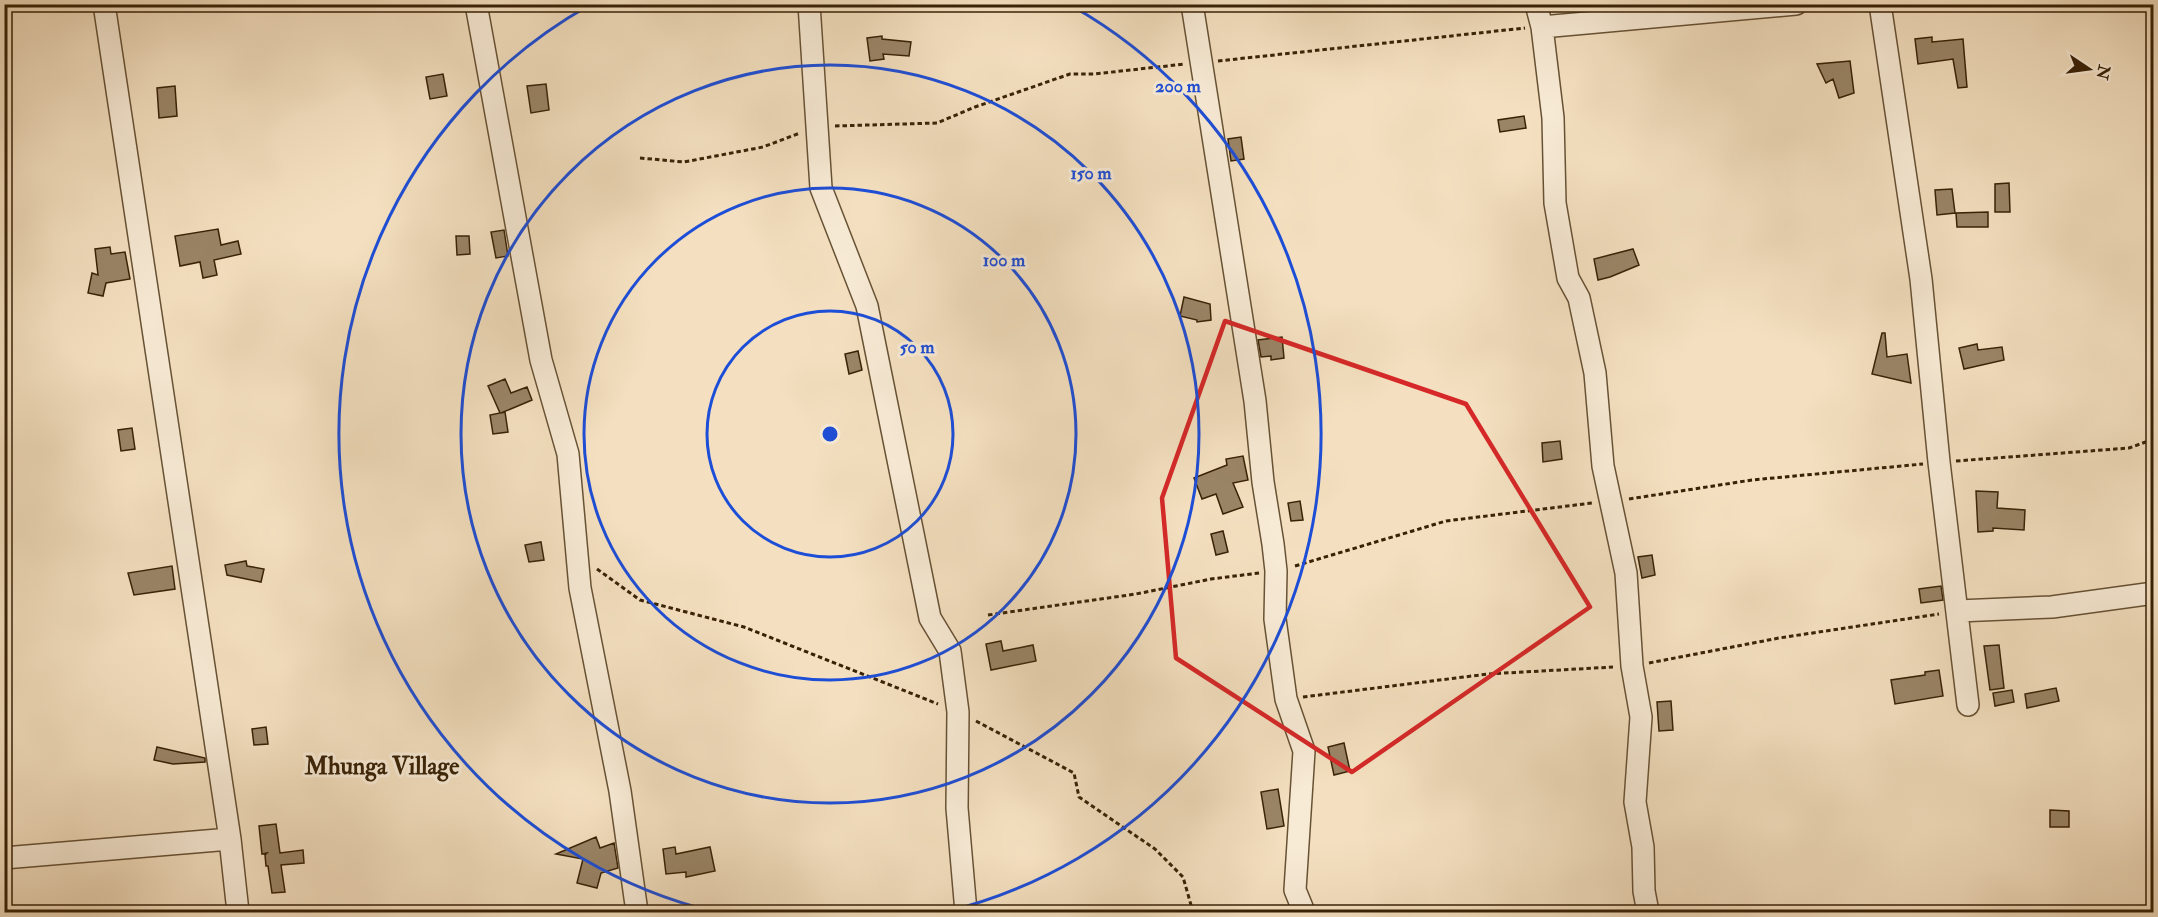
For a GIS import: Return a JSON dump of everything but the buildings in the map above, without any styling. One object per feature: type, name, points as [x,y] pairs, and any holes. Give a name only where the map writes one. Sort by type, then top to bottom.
[{"type":"street","points":[[104,4],[230,839],[238,912]]},
{"type":"street","points":[[476,4],[541,360],[568,454],[575,553],[580,588],[620,791],[637,912]]},
{"type":"street","points":[[809,4],[821,188],[867,306],[930,618],[950,651],[958,712],[957,808],[966,912]]},
{"type":"street","points":[[1192,4],[1255,401],[1263,482],[1274,543],[1275,619],[1286,699],[1304,751],[1295,890],[1304,912]]},
{"type":"street","points":[[1536,4],[1542,27],[1553,118],[1555,203],[1568,278],[1579,298],[1595,373],[1603,466],[1626,573],[1632,666],[1641,717],[1635,802],[1643,847],[1644,891],[1648,912]]},
{"type":"street","points":[[1542,27],[1796,4]]},
{"type":"street","points":[[1880,4],[1921,279],[1939,462],[1968,705]]},
{"type":"street","points":[[1958,611],[2052,607],[2154,593]]},
{"type":"street","points":[[4,858],[230,839]]},
{"type":"path","points":[[640,159],[684,162],[763,147],[817,126],[937,123],[975,107],[1070,74],[1094,74],[1542,27]]},
{"type":"path","points":[[988,615],[1136,594],[1210,579],[1276,572],[1446,521],[1612,501],[1752,480],[1939,462],[2129,448],[2154,439]]},
{"type":"path","points":[[575,553],[640,600],[744,627],[958,712],[1074,773],[1079,797],[1155,849],[1183,878],[1193,912]]},
{"type":"highlighted area","points":[[1225,321],[1466,404],[1590,607],[1352,772],[1176,658],[1162,498]]},
{"type":"district","name":"Mhunga Village","points":[[382,766]]}]
